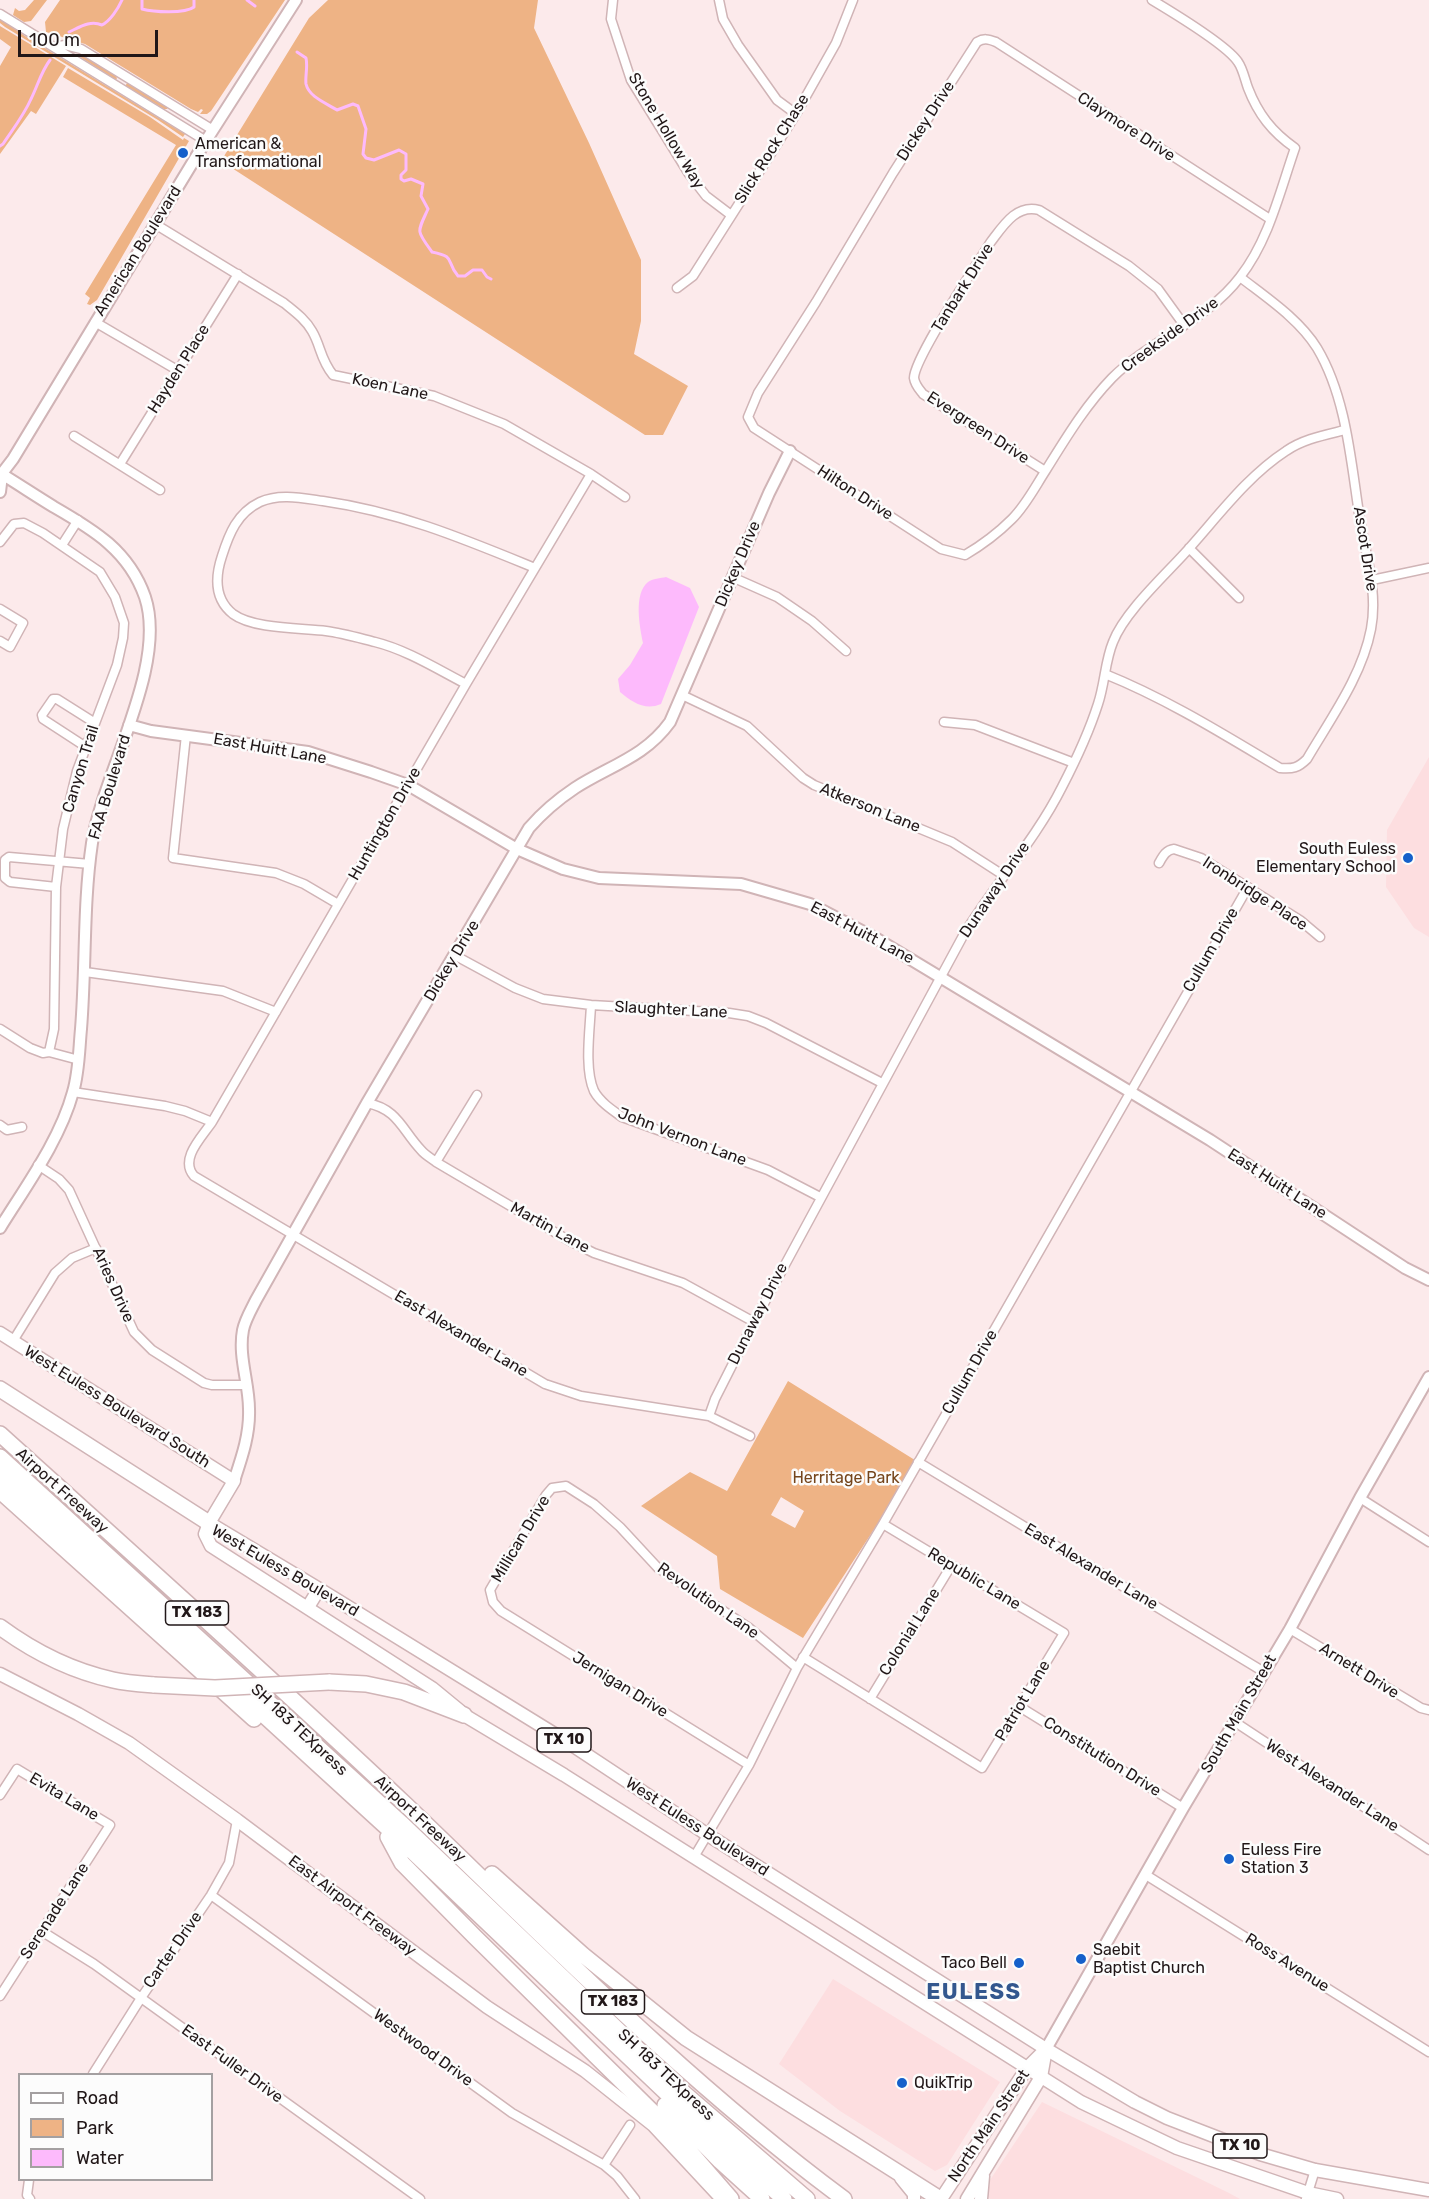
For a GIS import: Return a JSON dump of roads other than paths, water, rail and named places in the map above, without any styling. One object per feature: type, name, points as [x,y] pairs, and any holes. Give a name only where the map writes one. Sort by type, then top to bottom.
[{"type":"highway","points":[[0,1389],[209,1523]]},
{"type":"highway","name":"Airport Freeway","points":[[0,1434],[392,1793],[702,2085],[781,2151],[844,2199]]},
{"type":"highway","name":"SH 183 TEXpress","points":[[0,1457],[401,1824],[685,2094],[807,2199]]},
{"type":"highway","name":"SH 183 TEXpress","points":[[0,1474],[393,1833],[676,2102],[784,2199]]},
{"type":"highway","name":"TX 183","points":[[0,1491],[230,1699],[388,1837],[631,2070],[720,2161],[762,2199]]},
{"type":"highway","points":[[0,1628],[19,1641],[77,1670],[113,1680],[181,1688],[329,1682],[366,1684],[404,1692],[464,1715]]},
{"type":"highway","points":[[392,1793],[443,1830],[583,1955],[686,2038],[941,2199]]},
{"type":"highway","points":[[388,1837],[402,1863],[672,2131],[731,2199]]},
{"type":"main road","name":"West Euless Boulevard South","points":[[0,1333],[234,1481]]},
{"type":"main road","name":"Dickey Drive","points":[[209,1523],[234,1481]]},
{"type":"main road","name":"West Euless Boulevard","points":[[1337,2199],[1307,2196],[1177,2148],[1081,2102],[694,1857],[464,1715],[432,1688],[211,1546],[206,1534],[209,1523],[569,1743],[708,1835],[1046,2049],[1135,2102],[1167,2118],[1245,2148],[1315,2170],[1429,2190]]},
{"type":"main road","points":[[308,1607],[319,1589]]},
{"type":"main road","name":"East Airport Freeway","points":[[0,1674],[129,1743],[237,1820],[487,2007],[585,2071],[653,2125],[722,2199]]},
{"type":"main road","name":"North Main Street","points":[[941,2199],[1027,2067],[1046,2049]]},
{"type":"main road","name":"North Main Street","points":[[967,2199],[1041,2077],[1046,2049]]},
{"type":"main road","points":[[1239,2170],[1245,2148]]},
{"type":"main road","points":[[894,2170],[914,2194],[914,2199]]},
{"type":"main road","points":[[981,2199],[984,2170]]},
{"type":"street","name":"American Boulevard","points":[[0,492],[1,475],[206,141],[296,0]]},
{"type":"street","name":"Stone Hollow Way","points":[[614,0],[611,19],[631,80],[689,174],[706,196],[731,215]]},
{"type":"street","points":[[719,0],[723,19],[738,45],[777,99],[796,114]]},
{"type":"street","name":"Slick Rock Chase","points":[[677,288],[693,276],[796,114],[836,43],[853,0]]},
{"type":"street","name":"Creekside Drive","points":[[965,555],[986,542],[1013,519],[1078,418],[1113,377],[1150,347],[1210,308],[1240,277],[1257,251],[1295,148],[1279,137],[1264,120],[1253,102],[1239,62],[1222,47],[1152,0]]},
{"type":"street","points":[[0,14],[206,141]]},
{"type":"street","name":"Claymore Drive","points":[[981,39],[986,38],[996,42],[1270,219]]},
{"type":"street","name":"Dickey Drive","points":[[749,422],[750,411],[758,393],[816,302],[892,173],[981,39]]},
{"type":"street","points":[[54,46],[65,45],[81,49],[213,130]]},
{"type":"street","name":"Tanbark Drive","points":[[915,382],[916,371],[926,348],[990,243],[1001,228],[1020,210],[1030,208],[1053,218],[1129,266],[1158,289],[1184,325]]},
{"type":"street","name":"Koen Lane","points":[[155,224],[238,274],[302,317],[313,333],[324,363],[333,375],[434,396],[504,424],[591,474],[625,497]]},
{"type":"street","name":"Hayden Place","points":[[120,464],[238,274]]},
{"type":"street","name":"Ascot Drive","points":[[1105,674],[1140,688],[1280,768],[1293,769],[1301,766],[1307,759],[1348,690],[1363,658],[1371,628],[1371,580],[1337,396],[1326,365],[1316,347],[1280,308],[1240,277]]},
{"type":"street","points":[[95,322],[177,370]]},
{"type":"street","name":"Evergreen Drive","points":[[915,382],[923,394],[1045,471]]},
{"type":"street","name":"Hilton Drive","points":[[749,422],[754,428],[941,549],[965,555]]},
{"type":"street","name":"Dunaway Drive","points":[[708,1416],[754,1322],[820,1197],[964,934],[1045,817],[1074,763],[1098,703],[1113,640],[1130,615],[1257,473],[1287,450],[1312,439],[1345,430]]},
{"type":"street","points":[[74,436],[160,490]]},
{"type":"street","name":"Dickey Drive","points":[[234,1481],[249,1427],[242,1343],[243,1328],[256,1300],[367,1103],[456,956],[529,828],[545,809],[576,787],[649,746],[670,722],[769,493],[790,451]]},
{"type":"street","name":"Huntington Drive","points":[[194,1176],[188,1166],[189,1160],[591,474]]},
{"type":"street","name":"FAA Boulevard","points":[[0,1228],[48,1150],[73,1092],[79,1060],[85,972],[86,908],[92,842],[146,664],[150,625],[146,599],[128,563],[108,541],[78,520],[1,475]]},
{"type":"street","points":[[466,684],[383,644],[329,631],[260,624],[241,619],[232,613],[221,602],[216,589],[220,561],[234,523],[259,503],[277,497],[302,498],[358,507],[416,521],[535,568]]},
{"type":"street","points":[[62,545],[78,520]]},
{"type":"street","name":"Canyon Trail","points":[[0,543],[14,524],[24,523],[62,545],[100,572],[115,597],[124,623],[117,665],[77,771],[63,829],[56,887],[54,1029],[49,1052]]},
{"type":"street","points":[[1189,548],[1239,598]]},
{"type":"street","points":[[1371,580],[1429,568]]},
{"type":"street","points":[[732,577],[777,597],[812,621],[846,651]]},
{"type":"street","points":[[0,609],[23,623],[10,647],[0,641]]},
{"type":"street","name":"Atkerson Lane","points":[[682,695],[747,726],[798,774],[814,785],[952,842],[1003,875]]},
{"type":"street","points":[[86,747],[43,719],[42,715],[53,699],[57,699],[95,723]]},
{"type":"street","points":[[944,722],[975,725],[1074,763]]},
{"type":"street","name":"East Huitt Lane","points":[[129,725],[151,731],[308,752],[408,785],[517,849],[563,869],[599,878],[741,884],[766,890],[830,913],[1210,1140],[1406,1268],[1429,1280]]},
{"type":"street","points":[[186,735],[173,858],[276,873],[304,884],[339,904]]},
{"type":"street","name":"Ironbridge Place","points":[[1160,863],[1163,856],[1169,850],[1174,849],[1201,858],[1301,921],[1320,937]]},
{"type":"street","points":[[56,887],[10,882],[5,878],[5,860],[9,857],[90,864]]},
{"type":"street","name":"Cullum Drive","points":[[694,1857],[749,1765],[803,1657],[883,1524],[1248,887]]},
{"type":"street","name":"Slaughter Lane","points":[[456,956],[526,994],[543,999],[591,1005],[748,1016],[882,1083]]},
{"type":"street","points":[[85,972],[223,990],[276,1012]]},
{"type":"street","name":"John Vernon Lane","points":[[591,1005],[589,1059],[592,1081],[594,1091],[611,1109],[622,1117],[768,1170],[820,1197]]},
{"type":"street","points":[[0,1029],[30,1048],[79,1060]]},
{"type":"street","points":[[73,1092],[165,1106],[212,1122]]},
{"type":"street","points":[[436,1162],[477,1095]]},
{"type":"street","name":"Martin Lane","points":[[367,1103],[387,1110],[401,1123],[422,1151],[436,1162],[568,1240],[594,1253],[683,1283],[754,1322]]},
{"type":"street","points":[[0,1125],[7,1130],[22,1127]]},
{"type":"street","name":"Aries Drive","points":[[38,1165],[59,1179],[69,1190],[128,1321],[142,1341],[152,1350],[204,1383],[246,1385]]},
{"type":"street","name":"East Alexander Lane","points":[[194,1176],[545,1384],[601,1401],[708,1416],[750,1436]]},
{"type":"street","points":[[13,1341],[55,1273],[72,1258],[96,1248]]},
{"type":"street","name":"South Main Street","points":[[1046,2049],[1290,1629],[1360,1498],[1429,1377]]},
{"type":"street","name":"East Alexander Lane","points":[[918,1462],[1264,1672]]},
{"type":"street","name":"Millican Drive","points":[[493,1602],[490,1590],[546,1495],[552,1488],[566,1486]]},
{"type":"street","name":"Revolution Lane","points":[[566,1486],[594,1504],[620,1527],[658,1568],[748,1626],[797,1668]]},
{"type":"street","points":[[1360,1498],[1429,1542]]},
{"type":"street","name":"Republic Lane","points":[[883,1524],[1064,1633]]},
{"type":"street","name":"Colonial Lane","points":[[870,1699],[951,1566]]},
{"type":"street","name":"Jernigan Drive","points":[[493,1602],[501,1611],[749,1765]]},
{"type":"street","name":"Arnett Drive","points":[[1290,1629],[1421,1708],[1429,1710]]},
{"type":"street","name":"Patriot Lane","points":[[870,1699],[982,1768],[1064,1633]]},
{"type":"street","points":[[803,1657],[870,1699]]},
{"type":"street","name":"Constitution Drive","points":[[1020,1707],[1184,1808]]},
{"type":"street","name":"West Alexander Lane","points":[[1235,1722],[1429,1850]]},
{"type":"street","name":"Evita Lane","points":[[0,1795],[17,1769],[110,1825]]},
{"type":"street","name":"Carter Drive","points":[[94,2073],[211,1895],[229,1863],[237,1820]]},
{"type":"street","name":"Serenade Lane","points":[[0,1996],[110,1825]]},
{"type":"street","name":"Ross Avenue","points":[[1146,1875],[1429,2052]]},
{"type":"street","name":"Westwood Drive","points":[[211,1895],[512,2113],[604,2165],[617,2176],[635,2199]]},
{"type":"street","name":"East Fuller Drive","points":[[43,1932],[94,1964],[420,2199]]},
{"type":"street","points":[[604,2165],[630,2125]]},
{"type":"street","points":[[1307,2196],[1315,2170]]},
{"type":"street","points":[[28,2181],[27,2195],[30,2199]]},
{"type":"water","points":[[666,577],[690,588],[699,607],[661,704],[644,706],[620,692],[618,679],[630,665],[643,643],[639,603],[643,587],[650,581]]},
{"type":"waterway","points":[[69,32],[89,24],[102,25],[114,14],[122,0]]},
{"type":"waterway","points":[[142,0],[142,9],[169,12],[190,9],[194,7],[194,0]]},
{"type":"waterway","points":[[247,0],[255,6]]},
{"type":"waterway","points":[[297,52],[306,58],[306,84],[314,96],[337,110],[353,104],[358,106],[366,129],[363,154],[366,158],[374,160],[399,150],[406,154],[406,170],[401,175],[401,179],[404,181],[411,179],[423,184],[421,196],[428,209],[420,231],[432,252],[448,258],[458,276],[465,276],[473,270],[482,270],[491,279]]},
{"type":"waterway","points":[[0,146],[25,111],[50,60]]},
{"type":"place","name":"American & Transformational","points":[[183,153]]},
{"type":"place","name":"South Euless Elementary School","points":[[1408,858]]},
{"type":"place","name":"Euless Fire Station 3","points":[[1229,1859]]},
{"type":"place","name":"Saebit Baptist Church","points":[[1081,1959]]},
{"type":"place","name":"Taco Bell","points":[[1019,1963]]},
{"type":"place","name":"QuikTrip","points":[[902,2083]]},
{"type":"district","name":"EULESS","points":[[974,1993]]},
{"type":"park label","name":"Herritage Park","points":[[846,1478]]}]
